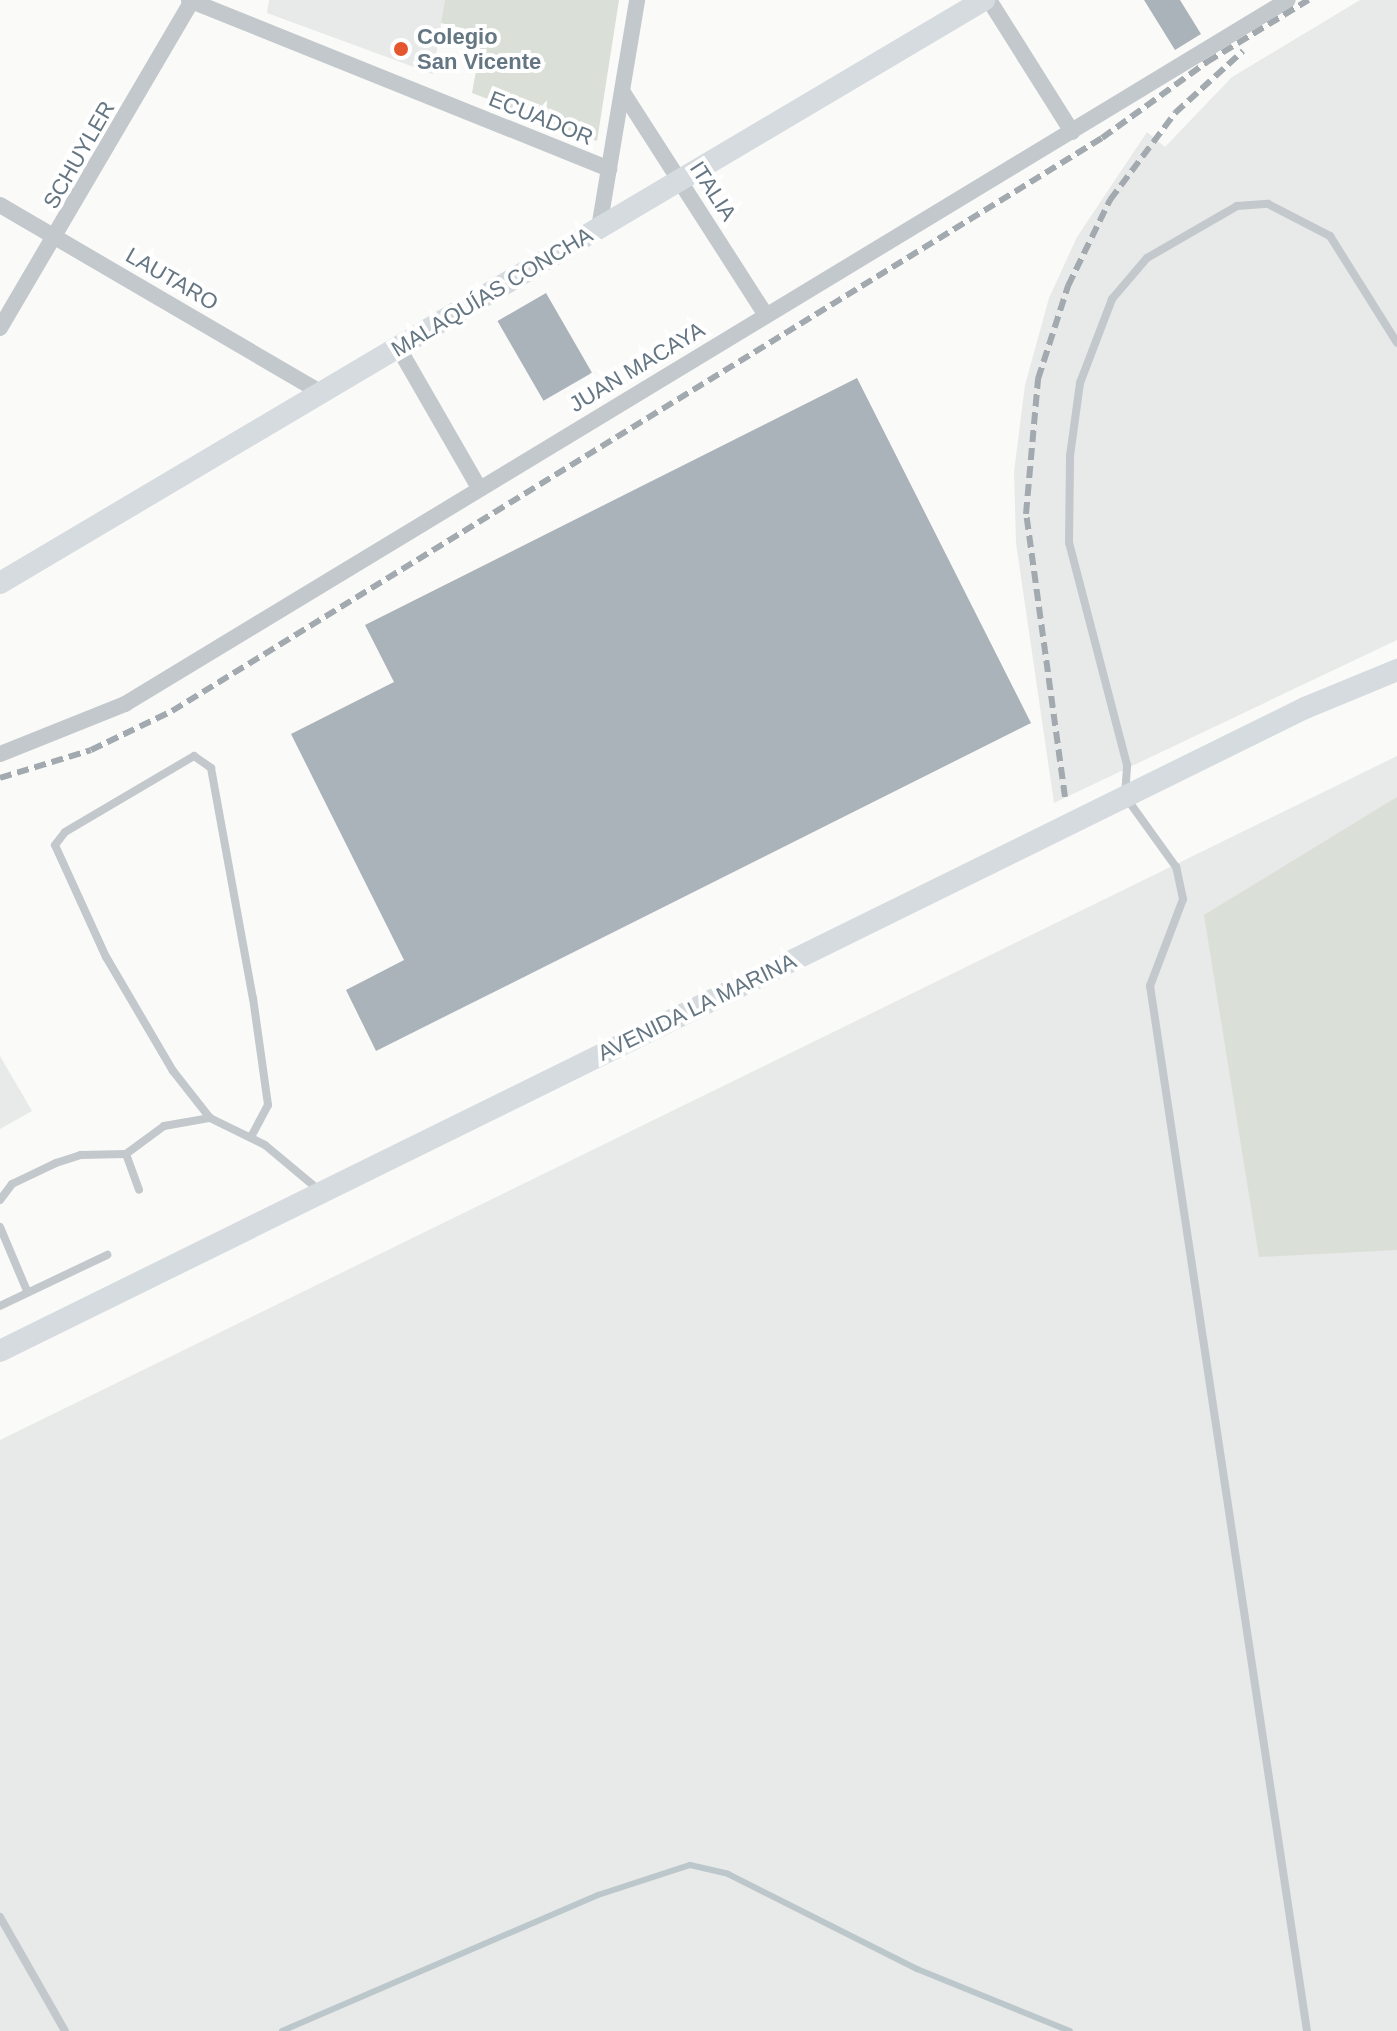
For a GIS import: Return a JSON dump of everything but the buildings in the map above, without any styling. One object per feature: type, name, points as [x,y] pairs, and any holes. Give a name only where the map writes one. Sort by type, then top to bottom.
[{"type":"main road","name":"MALAQUÍAS CONCHA","points":[[3,578],[987,0]]},
{"type":"main road","name":"AVENIDA LA MARINA","points":[[0,1351],[1125,796],[1397,670]]},
{"type":"street","name":"ECUADOR","points":[[191,0],[609,169]]},
{"type":"street","name":"SCHUYLER","points":[[0,328],[57,237],[191,0]]},
{"type":"street","points":[[599,228],[637,0]]},
{"type":"street","points":[[987,0],[1072,132]]},
{"type":"street","name":"JUAN MACAYA","points":[[0,754],[125,704],[1288,0]]},
{"type":"street","name":"ITALIA","points":[[622,91],[766,315]]},
{"type":"street","name":"LAUTARO","points":[[0,205],[322,393]]},
{"type":"street","points":[[398,347],[479,488]]},
{"type":"lane","points":[[1307,2031],[1150,986],[1183,899],[1176,867],[1125,796],[1127,765],[1069,543],[1070,456],[1080,383],[1112,299],[1147,258],[1237,206],[1268,204],[1330,236],[1397,343]]},
{"type":"lane","points":[[251,1137],[268,1105],[253,998],[211,768],[194,756],[77,824],[55,845],[106,957],[173,1071],[210,1118],[251,1137],[321,1192]]},
{"type":"lane","points":[[0,1200],[12,1184],[56,1163],[81,1155],[126,1154],[164,1126],[210,1118]]},
{"type":"lane","points":[[126,1154],[139,1190]]},
{"type":"lane","points":[[0,1227],[27,1291]]},
{"type":"lane","points":[[0,1306],[107,1255]]},
{"type":"lane","points":[[0,1917],[65,2031]]},
{"type":"shaded area","name":"Colegio San Vicente","points":[[269,0],[445,0],[433,74],[267,13]]},
{"type":"shaded area","points":[[445,0],[619,0],[597,141],[472,93],[483,33],[441,23]]},
{"type":"shaded area","points":[[1360,0],[1397,0],[1397,640],[1054,803],[1016,543],[1014,472],[1025,385],[1049,298],[1077,237],[1147,132],[1165,147],[1232,77]]},
{"type":"shaded area","points":[[1397,756],[1397,2031],[0,2031],[0,1440]]},
{"type":"shaded area","points":[[1397,797],[1397,1250],[1259,1257],[1204,915]]},
{"type":"shaded area","points":[[0,1056],[32,1111],[0,1129]]},
{"type":"waterway","points":[[282,2031],[598,1895],[690,1865],[728,1874],[917,1969],[1070,2031]]},
{"type":"railway","points":[[0,778],[91,750],[172,711],[1102,138],[1207,62],[1308,0]]},
{"type":"railway","points":[[1065,797],[1026,514],[1038,379],[1068,286],[1110,200],[1175,113],[1243,51]]},
{"type":"place","name":"Colegio San Vicente","points":[[401,49]]}]
